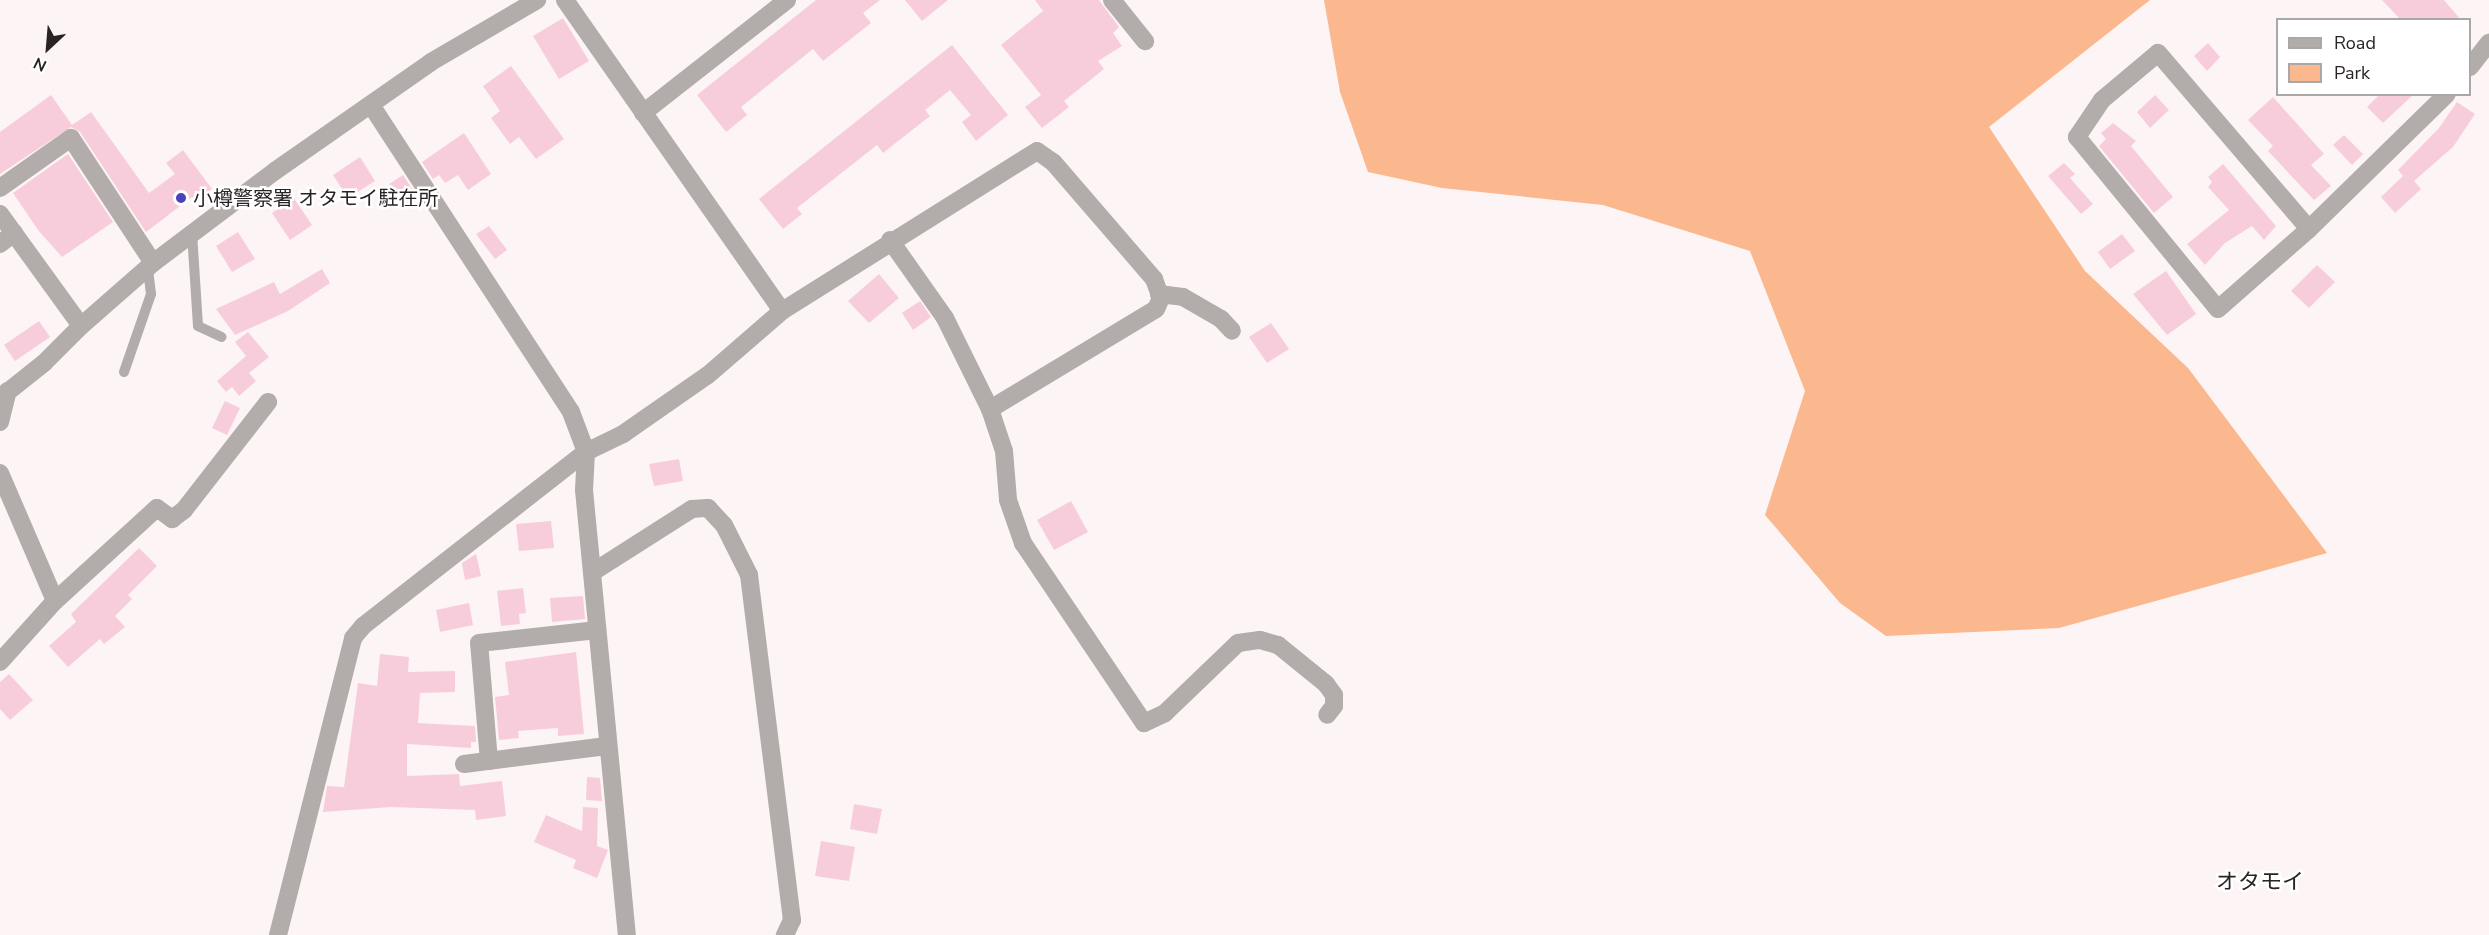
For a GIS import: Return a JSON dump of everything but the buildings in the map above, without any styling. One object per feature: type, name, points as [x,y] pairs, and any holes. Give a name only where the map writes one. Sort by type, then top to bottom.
[{"type":"street","points":[[0,422],[4,394],[151,265],[192,233],[431,62],[537,0]]},
{"type":"street","points":[[565,0],[782,311]]},
{"type":"street","points":[[643,113],[787,0]]},
{"type":"street","points":[[1112,0],[1145,41]]},
{"type":"street","points":[[2471,65],[2489,43]]},
{"type":"street","points":[[2309,229],[2158,53],[2102,100],[2077,138],[2218,309],[2309,229],[2445,96]]},
{"type":"street","points":[[371,105],[571,412],[586,452],[584,490],[627,935]]},
{"type":"street","points":[[0,188],[70,138],[151,265]]},
{"type":"street","points":[[278,935],[354,638],[363,626],[586,452],[623,434],[708,375],[782,311],[890,240],[1037,151],[1053,162],[1154,279],[1159,294],[1156,309],[990,409]]},
{"type":"street","points":[[0,214],[7,238],[81,326]]},
{"type":"street","points":[[890,240],[945,318],[990,409],[1004,451],[1008,500],[1023,543],[1144,723],[1183,697],[1238,643],[1260,640],[1278,645],[1326,684],[1334,695],[1334,706],[1327,715]]},
{"type":"street","points":[[1159,294],[1193,302],[1232,331]]},
{"type":"street","points":[[0,662],[55,601],[157,508],[172,519],[184,510],[268,402]]},
{"type":"street","points":[[0,473],[55,601]]},
{"type":"street","points":[[592,572],[692,509],[708,508],[724,525],[749,575],[792,921],[785,935]]},
{"type":"street","points":[[489,761],[479,643],[597,630]]},
{"type":"street","points":[[464,764],[608,747]]},
{"type":"lane","points":[[192,233],[198,326],[222,337]]},
{"type":"lane","points":[[124,372],[151,294],[151,265]]},
{"type":"green space","points":[[1324,0],[2150,0],[1989,127],[2085,271],[2188,368],[2327,553],[2059,628],[1886,636],[1840,603],[1765,515],[1805,391],[1750,251],[1603,205],[1442,188],[1368,172],[1340,92]]},
{"type":"place","name":"小樽警察署 オタモイ駐在所","points":[[181,198]]},
{"type":"district","name":"オタモイ","points":[[2260,883]]}]
